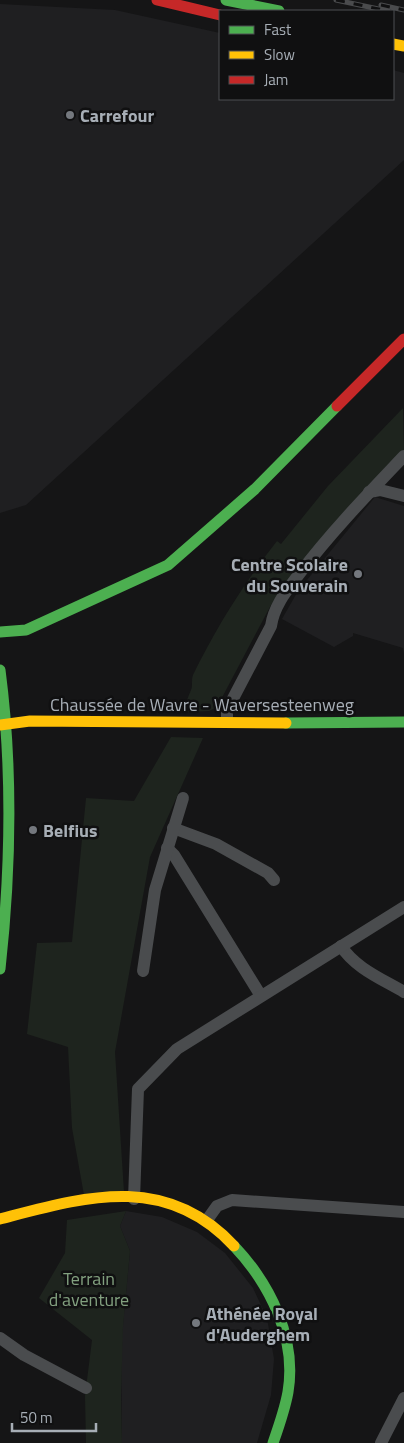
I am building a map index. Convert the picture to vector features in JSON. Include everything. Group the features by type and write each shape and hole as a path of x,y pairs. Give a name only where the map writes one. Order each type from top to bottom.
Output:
{"main road":[{"path":"157,0 219,14"},
{"path":"225,0 247,10"},
{"path":"225,0 274,10"},
{"path":"0,632 26,630 168,565 255,489 404,339"},
{"path":"0,670 9,809 7,915 0,969"},
{"name":"Chaussée de Wavre - Waversesteenweg","path":"3,724 30,721 404,722"},
{"path":"0,1219 87,1198 166,1202 187,1209 207,1220 235,1246 263,1280 276,1306 284,1332 289,1384 284,1409 273,1443"}],"street":[{"path":"227,721 227,710 271,626 272,616 281,599 332,532 404,456"},
{"path":"369,492 380,490 404,496"},
{"path":"143,970 155,890 172,828 183,798"},
{"path":"172,828 216,844 268,873 274,880"},
{"path":"167,848 174,856 261,996"},
{"path":"134,1199 138,1089 176,1049 404,906"},
{"path":"341,946 346,954 361,966 404,992"},
{"path":"207,1220 217,1206 232,1200 404,1212"},
{"path":"0,1338 24,1355 86,1388"},
{"path":"381,1443 404,1398"}],"shaded area":[{"path":"0,4 115,10 219,33 219,100 394,100 394,70 404,73 404,160 26,505 0,513"},
{"name":"Centre Scolaire du Souverain","path":"375,497 404,506 404,654 403,648 353,633 353,636 334,647 282,619 298,591"},
{"name":"Athénée Royal d'Auderghem","path":"126,1211 162,1217 197,1232 225,1253 253,1288 267,1318 274,1359 271,1395 257,1443 122,1443 121,1345 130,1251 120,1226"}],"green space":[{"path":"403,408 404,450 380,475 271,605 217,707 209,711 185,712 186,703 192,688 193,675 221,623 253,573 277,541 281,544 328,486"},
{"path":"171,737 203,738 150,857 115,1052 124,1192 84,1195 72,1128 68,1047 27,1034 37,943 72,942 86,798 134,801"},
{"name":"Terrain d'aventure","path":"126,1211 120,1226 130,1251 123,1327 122,1443 86,1443 85,1396 92,1340 39,1298 65,1253 67,1220"}],"railway":[{"path":"336,0 383,10"},
{"path":"381,5 404,10"}],"traffic: fast":[{"path":"226,0 274,10"},
{"path":"0,632 26,630 168,565 255,489 337,406"},
{"path":"0,670 9,782 8,857 0,969"},
{"path":"286,723 404,722"},
{"path":"234,1246 259,1277 269,1295 278,1313 288,1352 290,1372 288,1392 284,1411 273,1443"}],"traffic: slow":[{"path":"394,44 404,46"},
{"path":"0,725 30,721 286,723"},
{"path":"0,1219 93,1198 123,1196 152,1199 180,1207 208,1223 234,1246"}],"traffic: jam":[{"path":"157,0 219,15"},
{"path":"337,406 404,339"}],"place":[{"name":"Carrefour","path":"70,115"},
{"name":"Centre Scolaire du Souverain","path":"358,574"},
{"name":"Belfius","path":"33,830"},
{"name":"Athénée Royal d'Auderghem","path":"196,1323"}]}
